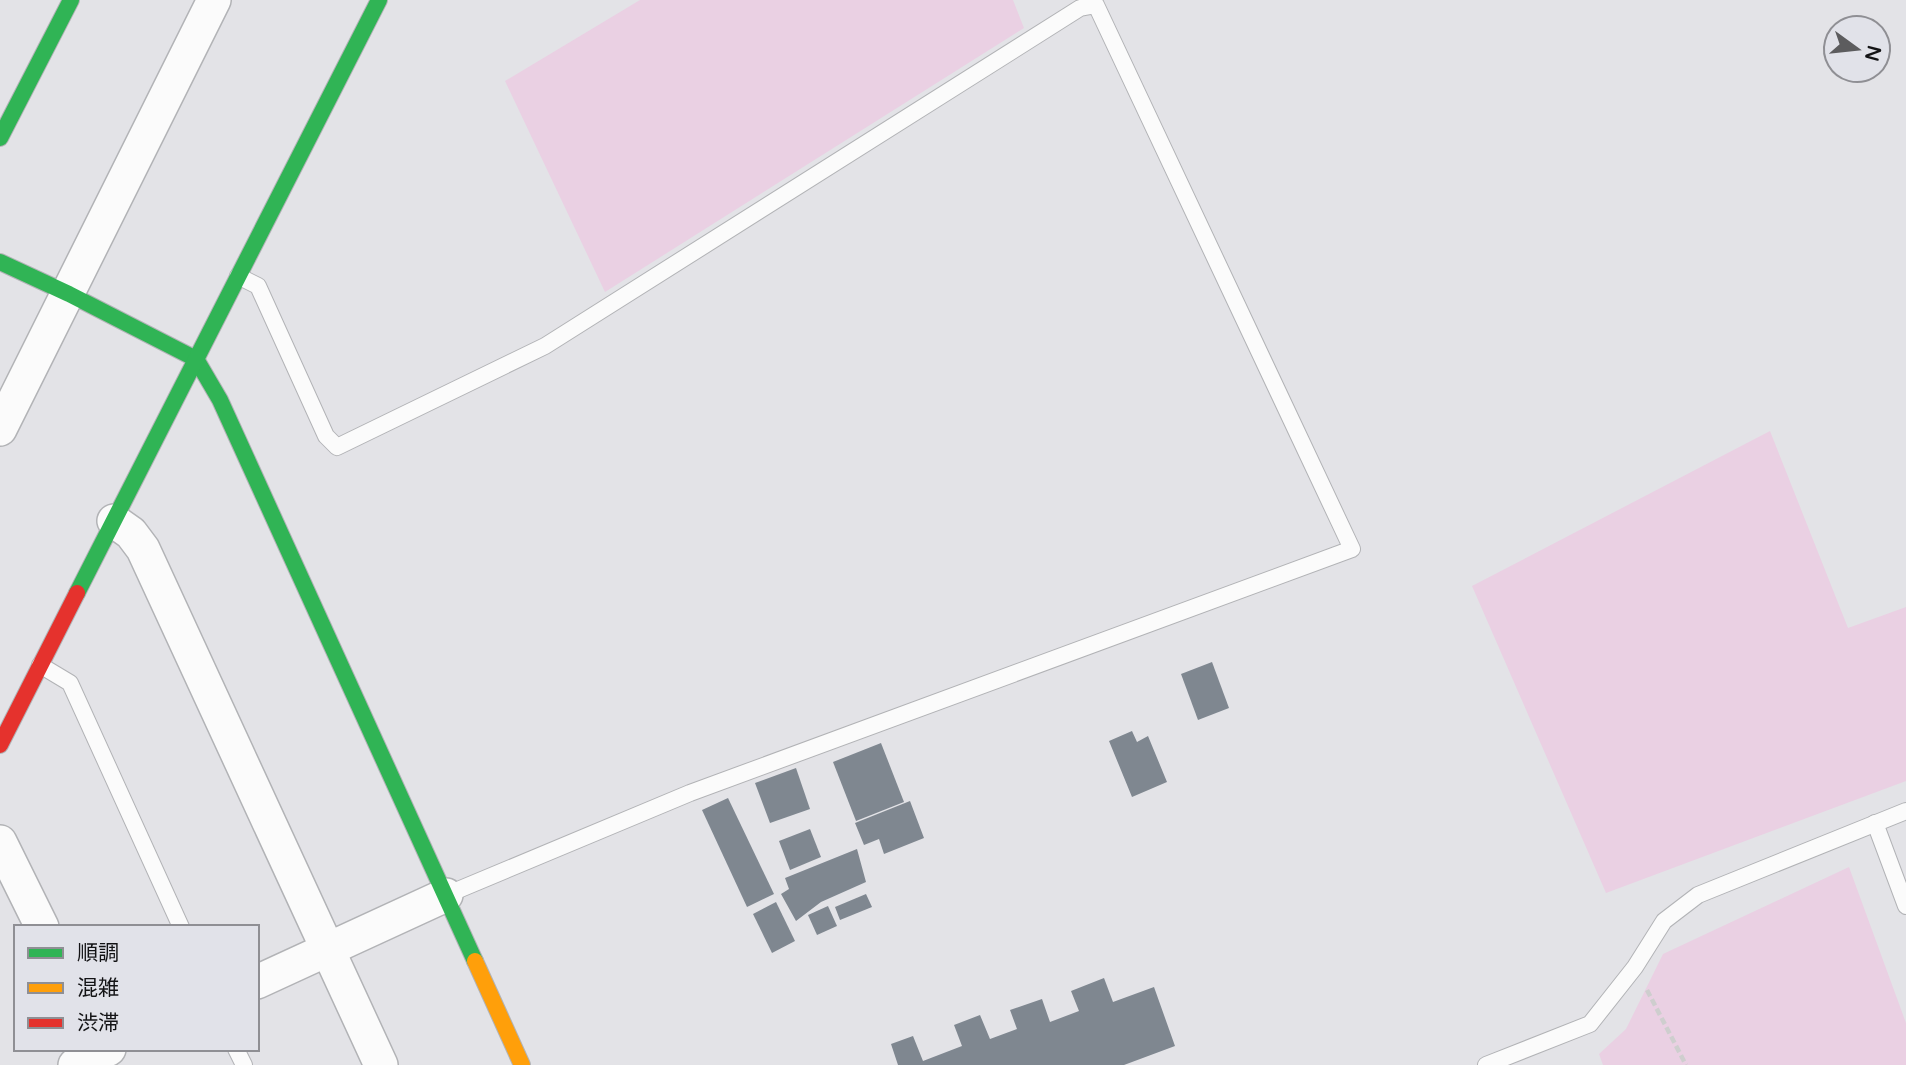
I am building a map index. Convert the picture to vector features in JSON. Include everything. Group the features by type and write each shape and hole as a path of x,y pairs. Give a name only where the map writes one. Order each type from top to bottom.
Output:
{"street":[{"path":"0,138 71,0"},
{"path":"0,429 214,0"},
{"path":"0,745 379,0"},
{"path":"0,262 196,359 220,400 522,1065"},
{"path":"114,521 131,533 143,549 382,1065"},
{"path":"0,842 41,925"},
{"path":"259,981 446,895"}],"lane":[{"path":"238,276 258,286 326,436 337,447 545,346 1080,8 1096,5 1352,549 690,793 446,895"},
{"path":"40,665 70,683 179,925"},
{"path":"1486,1065 1590,1024 1635,967 1664,921 1699,895 1906,811"},
{"path":"1875,823 1906,906"}],"path":[{"path":"1635,967 1686,1065"}],"shaded area":[{"path":"640,0 1013,0 1024,28 605,292 505,81"},
{"path":"1770,431 1848,628 1906,607 1906,781 1606,893 1472,586"},
{"path":"1849,867 1906,1023 1906,1065 1603,1065 1599,1054 1626,1029 1663,954"}],"building":[{"path":"1212,662 1229,708 1198,720 1181,674"},
{"path":"1132,731 1137,742 1148,736 1167,782 1132,797 1109,741"},
{"path":"881,743 904,802 856,821 833,762"},
{"path":"796,768 810,809 770,823 755,783"},
{"path":"728,798 774,894 747,907 702,810"},
{"path":"910,801 924,838 884,854 879,839 864,845 855,823"},
{"path":"810,829 821,857 790,870 779,841"},
{"path":"857,849 866,882 821,902 796,921 781,894 789,889 785,878"},
{"path":"866,894 872,907 840,920 835,907"},
{"path":"776,902 795,941 772,953 753,914"},
{"path":"828,906 837,926 817,935 808,915"},
{"path":"1104,978 1113,1002 1154,987 1175,1046 1124,1065 898,1065 891,1044 913,1036 923,1061 962,1046 954,1025 980,1015 990,1039 1017,1029 1010,1010 1042,999 1050,1022 1079,1011 1071,991"}],"traffic: fast":[{"path":"0,138 71,0"},
{"path":"77,593 379,0"},
{"path":"0,262 196,359 220,400 475,961"}],"traffic: slow":[{"path":"475,961 522,1065"}],"traffic: jam":[{"path":"0,745 77,593"}]}
